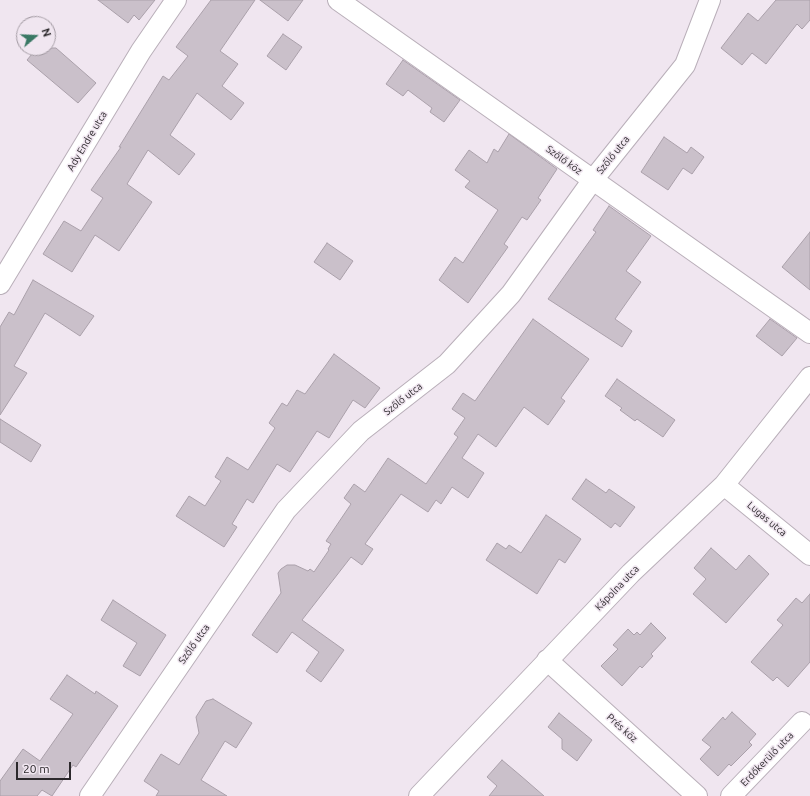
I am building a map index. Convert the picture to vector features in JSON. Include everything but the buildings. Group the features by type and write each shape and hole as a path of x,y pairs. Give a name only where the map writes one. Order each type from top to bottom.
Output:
{"street":[{"name":"Ady Endre utca","path":"0,284 141,51 176,0"},
{"name":"Szőlő köz","path":"338,0 407,47 592,181 810,333"},
{"name":"Szőlő utca","path":"90,796 286,510 361,431 447,364 511,294 592,181 685,65 710,0"},
{"name":"Kápolna utca","path":"419,796 631,573 724,485 810,377"},
{"name":"Lugas utca","path":"724,485 810,555"},
{"name":"Prés köz","path":"548,660 697,796"},
{"name":"Erdőkerülő utca","path":"732,796 802,722"}]}
